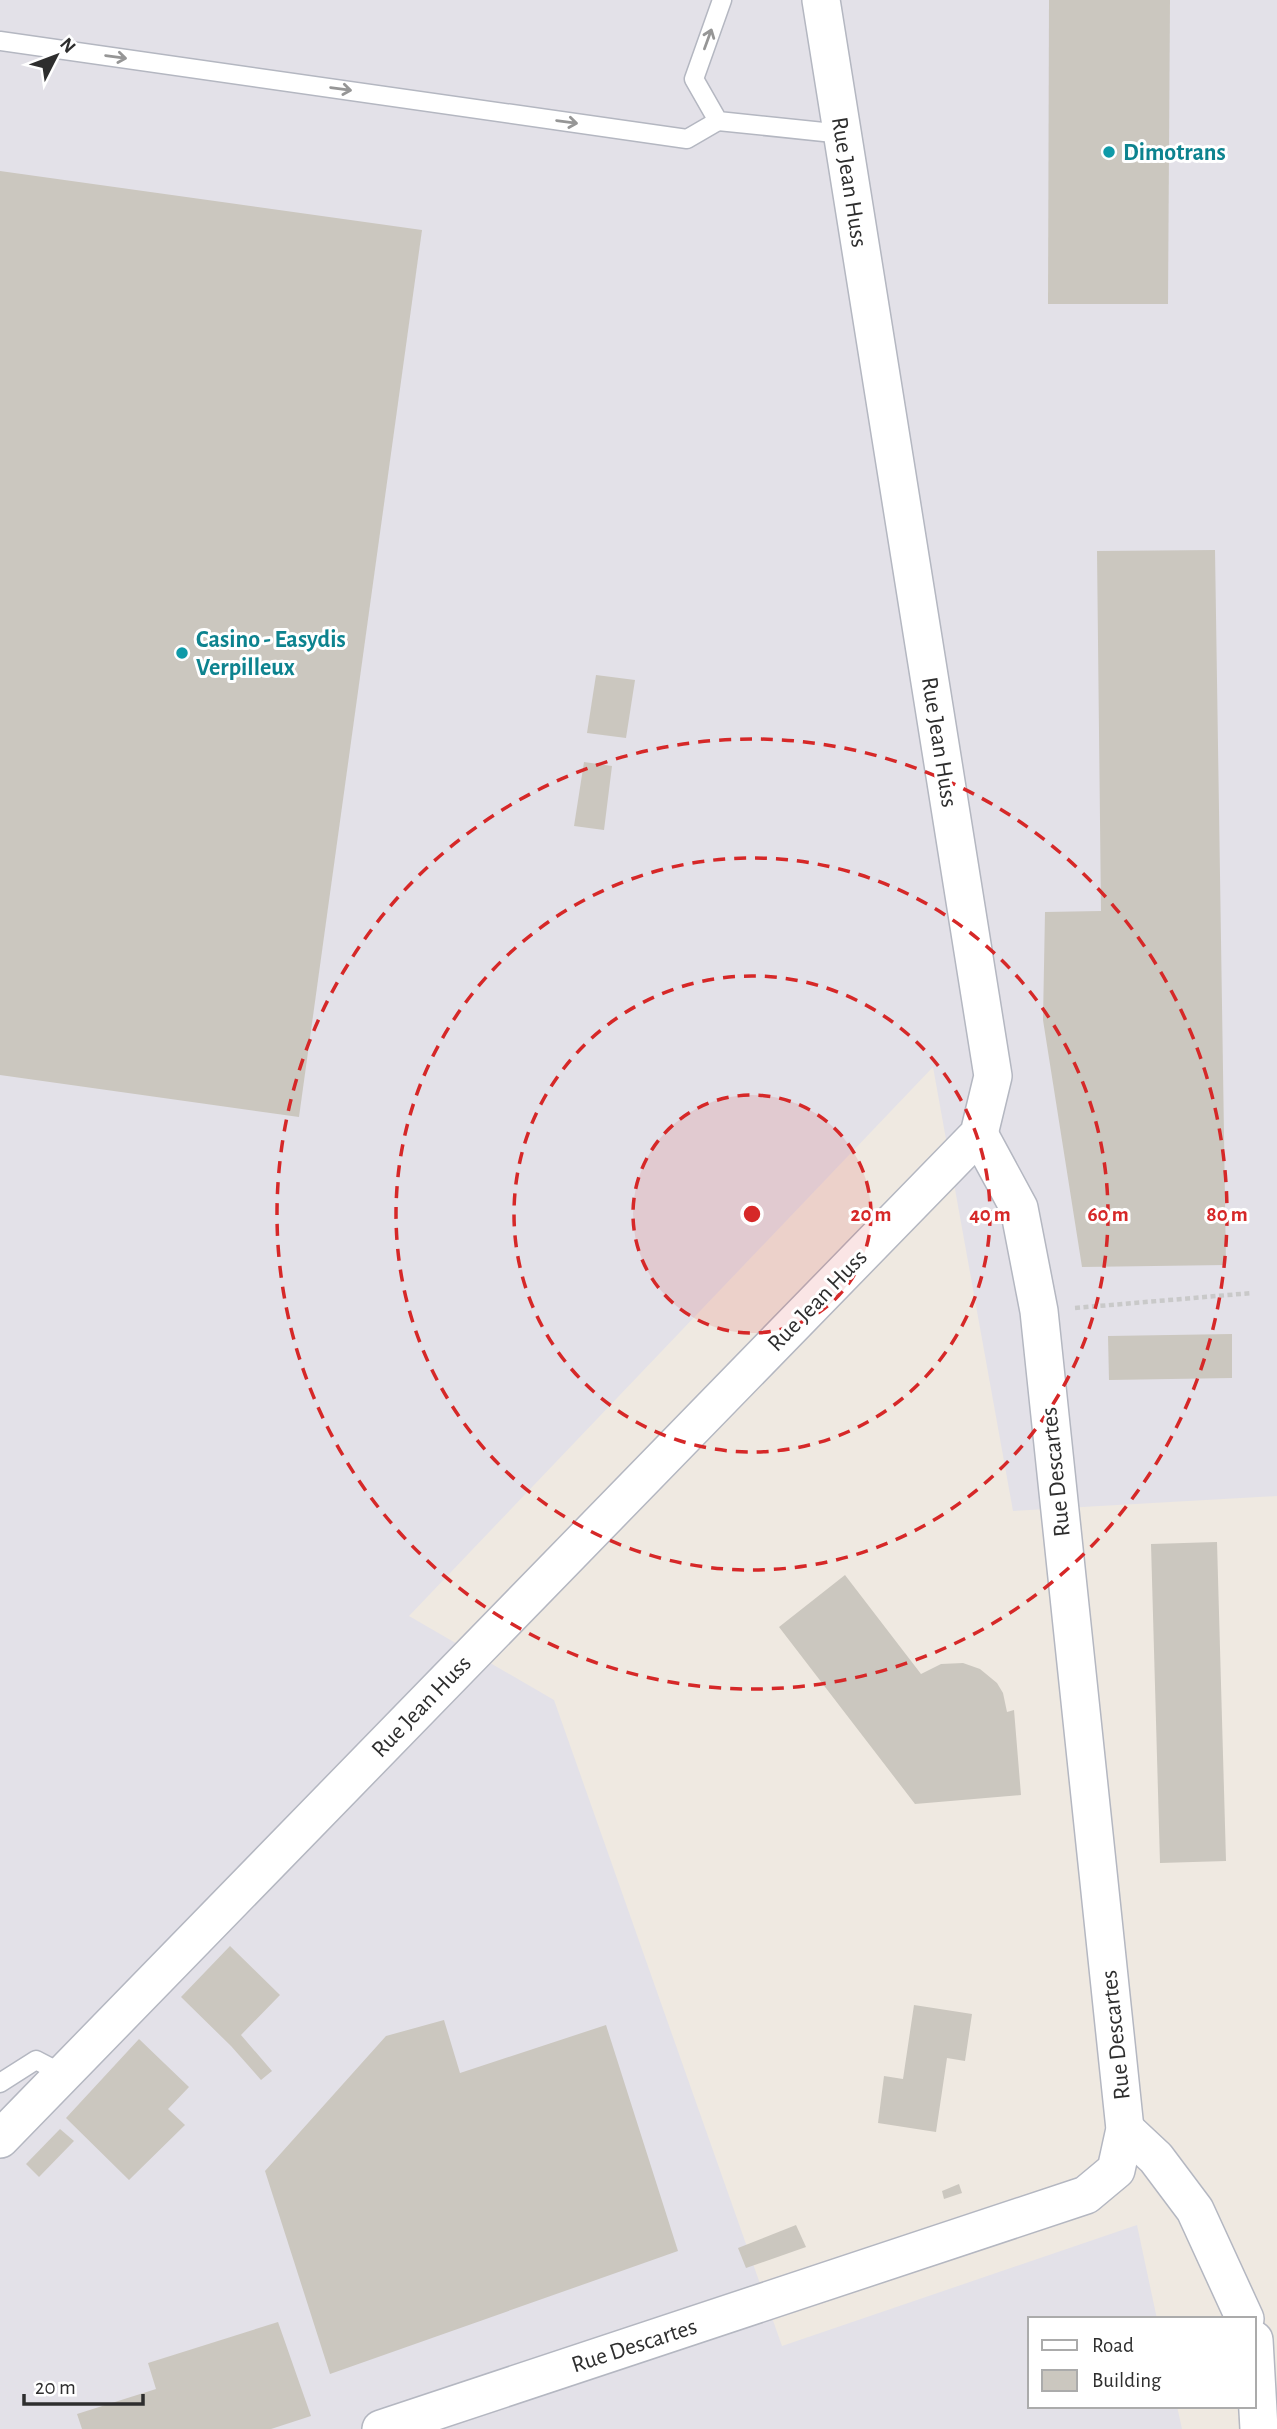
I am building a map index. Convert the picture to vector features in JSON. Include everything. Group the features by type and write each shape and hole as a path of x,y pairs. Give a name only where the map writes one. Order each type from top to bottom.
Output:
{"street":[{"name":"Rue Jean Huss","path":"0,2139 979,1134 993,1076 821,0"},
{"name":"Rue Descartes","path":"381,2429 1086,2195 1116,2170 1125,2129 1038,1311 1019,1208 979,1134"},
{"path":"1125,2129 1156,2158 1195,2210 1244,2317"},
{"path":"1256,2376 1259,2429"}],"lane":[{"path":"718,121 694,79 722,0"},
{"path":"0,41 687,139 718,121 843,134"},
{"path":"0,2083 36,2060 63,2074"}],"path":[{"path":"1038,1311 1252,1293"}],"shaded area":[{"path":"0,0 1277,0 1277,1496 1013,1511 933,1067 409,1616 554,1700 782,2346 1137,2225 1157,2317 1028,2317 1028,2408 1177,2408 1182,2429 0,2429"}],"building":[{"name":"Dimotrans","path":"1049,0 1170,0 1168,304 1048,304"},
{"name":"Casino - Easydis Verpilleux","path":"0,171 422,230 299,1117 0,1075"},
{"path":"1215,550 1226,1265 1082,1267 1043,1020 1045,912 1101,911 1097,551"},
{"path":"596,675 635,680 626,738 587,733"},
{"path":"584,762 612,766 604,830 574,826"},
{"path":"1232,1334 1232,1378 1109,1380 1108,1336"},
{"path":"1217,1542 1226,1861 1160,1863 1151,1544"},
{"path":"845,1575 921,1674 941,1664 963,1663 980,1669 997,1683 1003,1693 1007,1712 1014,1710 1021,1795 915,1804 779,1627"},
{"path":"230,1946 280,1995 241,2035 272,2071 261,2080 181,1997"},
{"path":"914,2005 972,2014 965,2061 947,2058 936,2132 878,2123 884,2076 903,2079"},
{"path":"444,2020 460,2073 606,2025 678,2251 330,2374 265,2171 386,2036"},
{"path":"139,2039 189,2087 168,2109 185,2125 129,2180 66,2118"},
{"path":"60,2129 74,2141 39,2177 26,2164"},
{"path":"959,2184 962,2193 944,2199 942,2191"},
{"path":"796,2225 806,2247 746,2268 738,2248"},
{"path":"278,2322 311,2416 271,2429 82,2429 77,2414 156,2389 148,2363"}],"place":[{"name":"Dimotrans","path":"1109,152"},
{"name":"Casino - Easydis Verpilleux","path":"182,653"}]}
